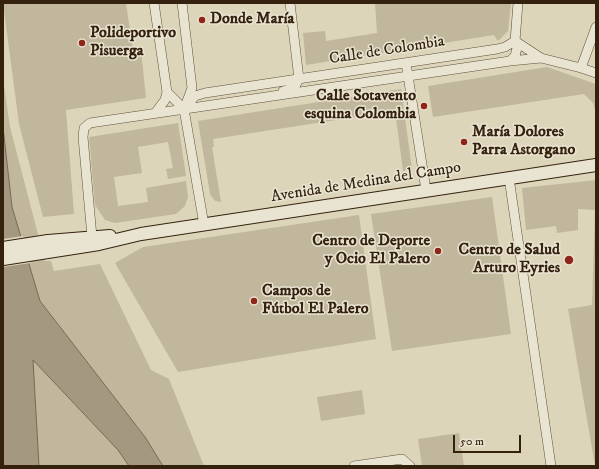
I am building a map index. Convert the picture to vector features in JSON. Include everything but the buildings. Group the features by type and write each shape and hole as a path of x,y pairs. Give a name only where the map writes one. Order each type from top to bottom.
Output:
{"main road":[{"name":"Avenida de Medina del Campo","path":"48,247 99,244 142,234 204,224 596,164"},
{"name":"Avenida de Medina del Campo","path":"48,247 92,237 142,234"},
{"path":"3,248 48,247"},
{"path":"3,259 48,247"}],"street":[{"path":"154,3 167,92 164,100 156,112"},
{"path":"182,3 192,88 184,109 204,224"},
{"path":"261,85 265,98 275,93 292,89 299,79 290,3"},
{"path":"510,60 515,56 517,48 515,41 518,3"},
{"path":"581,68 596,27"},
{"name":"Calle de Colombia","path":"184,109 198,95 497,49 506,47 515,41 541,58"},
{"name":"Calle de Colombia","path":"92,237 83,137 84,128 94,122 156,112 265,98 510,60 541,58 596,73"},
{"path":"406,63 426,190"},
{"path":"167,92 184,109"},
{"path":"509,178 551,466"},
{"path":"354,466 402,459 410,466"}],"shaded area":[{"path":"3,3 126,3 133,51 141,50 146,98 66,110 74,214 43,217 19,124"},
{"path":"375,3 511,3 508,31 498,41 494,35 306,65 303,33 325,31 326,41 377,33"},
{"path":"547,67 596,84 596,114 593,103 584,94 433,117 428,86"},
{"path":"3,78 10,127 45,261 51,261 54,271 100,264 151,370 169,379 204,466 163,466 145,437 40,301 12,207 3,127"},
{"path":"401,89 412,169 403,171 395,111 213,139 214,147 212,147 221,202 215,201 210,194 198,121"},
{"path":"178,123 186,176 168,179 166,169 173,168 168,142 138,147 142,173 114,177 118,206 148,202 146,188 186,181 188,197 185,206 176,214 115,223 105,220 95,205 89,137"},
{"path":"3,127 12,207 40,301 145,437 163,466 129,466 118,450 33,360 39,466 3,466"},
{"path":"596,180 595,466 568,309 592,305 595,210 578,209 578,230 557,233 556,226 526,230 522,188"},
{"name":"Centro de Deporte y Ocio El Palero","path":"492,197 511,334 392,351 371,214"},
{"name":"Campos de Fútbol El Palero","path":"359,215 376,339 178,372 115,263 143,247"},
{"path":"33,360 118,450 129,466 39,466"},
{"path":"362,390 365,414 321,421 317,397"},
{"path":"459,433 464,466 422,466 418,439"}],"pier":[{"path":"23,236 31,263 3,267 3,239"}],"place":[{"name":"Donde María","path":"202,20"},
{"name":"Polideportivo Pisuerga","path":"82,43"},
{"name":"Calle Sotavento esquina Colombia","path":"424,106"},
{"name":"María Dolores Parra Astorgano","path":"464,142"},
{"name":"Centro de Deporte y Ocio El Palero","path":"438,251"},
{"name":"Centro de Salud Arturo Eyries","path":"569,260"},
{"name":"Campos de Fútbol El Palero","path":"254,301"}]}
